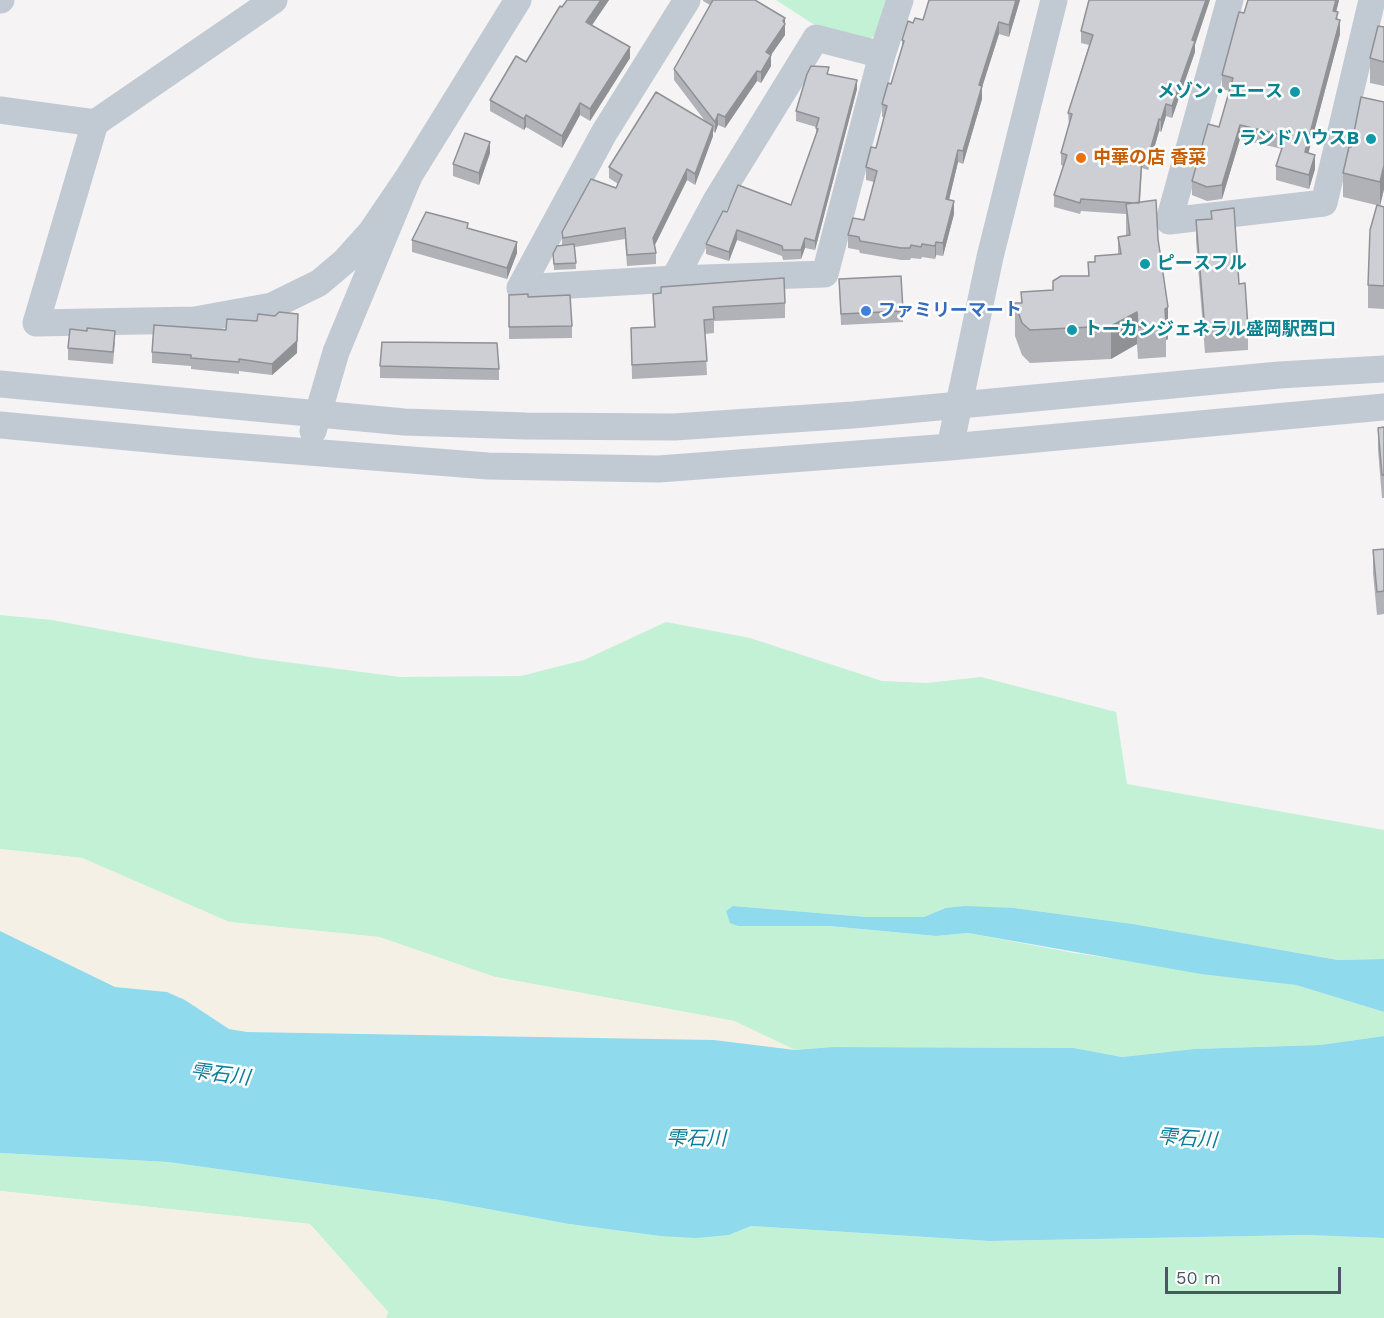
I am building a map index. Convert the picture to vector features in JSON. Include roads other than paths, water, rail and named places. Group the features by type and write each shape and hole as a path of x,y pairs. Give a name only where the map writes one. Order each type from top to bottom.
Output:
{"street":[{"path":"273,0 95,123 36,322 195,320 272,306 320,283 345,261 371,232 409,176 518,0"},
{"path":"687,0 604,133 520,288 674,279 825,274 882,55 900,0"},
{"path":"950,447 990,257 1054,0"},
{"path":"1230,0 1169,221 1324,203 1372,0"},
{"path":"674,279 717,199 816,38 882,55"},
{"path":"0,110 95,123"},
{"path":"306,452 336,352 409,176"},
{"path":"0,384 404,422 674,427 853,415 1279,375 1384,369"},
{"path":"0,425 488,466 659,470 950,447 1384,407"}],"water":[{"path":"733,906 867,917 924,917 945,908 965,906 1014,908 1133,924 1338,960 1384,959 1384,1012 1296,985 1201,974 968,933 936,936 829,926 738,926 730,923 726,911"},
{"name":"雫石川","path":"0,931 115,987 167,992 185,1000 229,1029 247,1032 714,1040 795,1050 832,1047 1074,1048 1122,1057 1194,1049 1320,1045 1384,1036 1384,1238 1306,1235 989,1241 751,1226 729,1235 696,1238 660,1236 569,1224 439,1200 168,1162 0,1153"}],"place":[{"name":"メゾン・エース","path":"1295,92"},
{"name":"ランドハウスB","path":"1371,139"},
{"name":"中華の店 香菜","path":"1081,158"},
{"name":"ピースフル","path":"1145,264"},
{"name":"ファミリーマート","path":"866,311"},
{"name":"トーカンジェネラル盛岡駅西口","path":"1072,330"}]}
